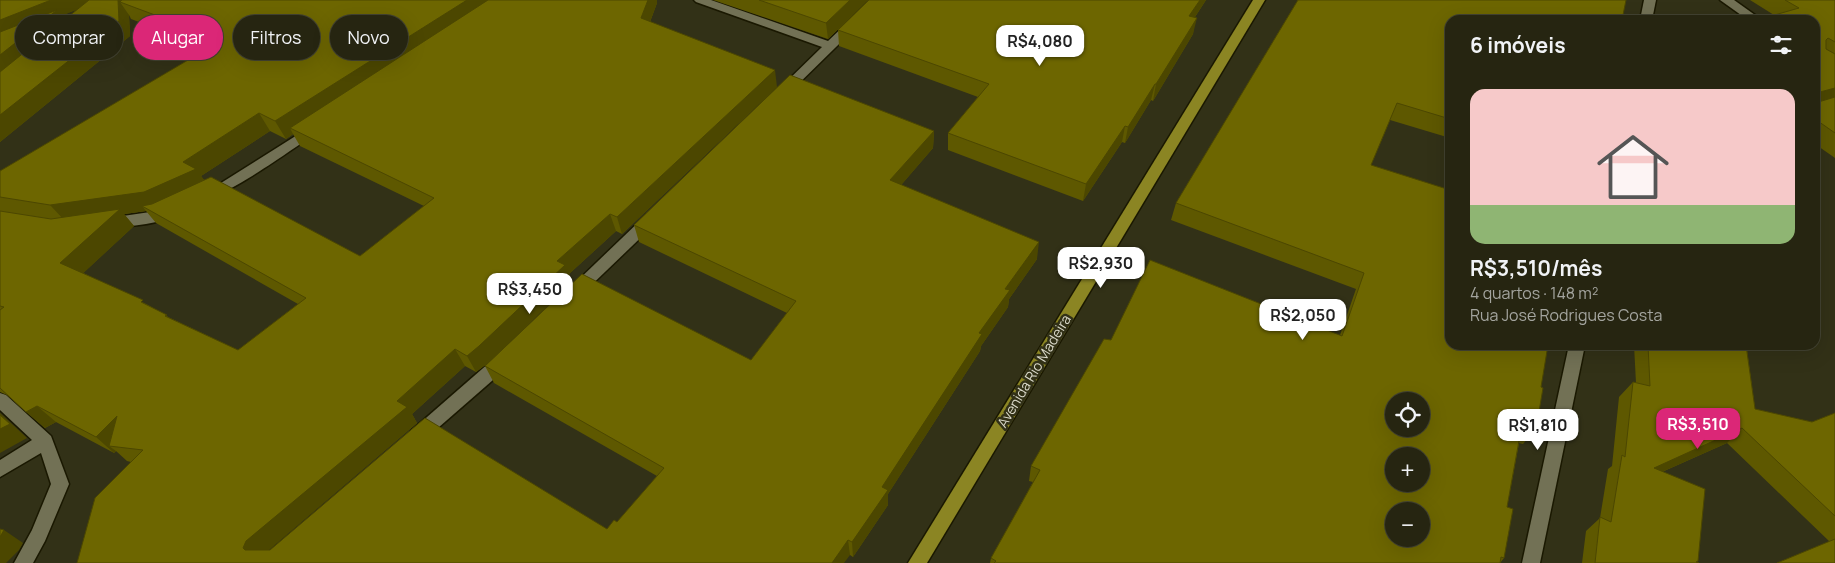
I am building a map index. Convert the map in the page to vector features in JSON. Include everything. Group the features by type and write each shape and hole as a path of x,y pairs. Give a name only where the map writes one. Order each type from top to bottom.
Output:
{"main road":[{"name":"Avenida Rio Madeira","path":"917,563 1259,0"}],"street":[{"path":"700,0 830,46"},
{"path":"773,101 878,0"},
{"path":"1647,15 1650,0"},
{"path":"1726,0 1748,15"},
{"path":"94,225 160,216 189,203 226,186 326,120"},
{"path":"566,300 659,211"},
{"path":"405,446 516,348"},
{"path":"1531,563 1576,350"},
{"path":"0,400 45,441 60,484 39,535 23,563"},
{"path":"0,469 45,441"}],"building":[{"path":"0,0 51,0 0,20"},
{"path":"89,0 118,0 119,15 70,15"},
{"path":"122,0 467,0 408,37 408,15 330,15 330,60 372,60 275,121 259,113 183,162 196,169 144,192 50,205 0,197 0,171 188,60 223,60 223,15 155,15 120,2"},
{"path":"488,0 648,0 641,18 775,70 617,217 610,214 557,261 565,265 479,346 467,356 455,349 397,401 407,407 246,541 243,548 245,550 270,550 425,418 607,529 614,520 617,522 664,468 485,366 582,274 751,360 796,301 634,225 790,75 934,131 890,180 1039,242 1005,289 1010,290 979,333 982,334 882,487 888,490 852,542 848,540 832,563 77,563 95,498 143,450 109,446 117,416 96,437 37,406 26,412 0,388 0,310 4,307 0,306 0,211 51,219 120,209 60,263 143,300 141,302 167,315 165,316 238,350 306,298 142,206 152,204 211,177 360,256 434,198 290,128 395,60 408,60 408,52"},
{"path":"759,0 850,0 826,23"},
{"path":"869,0 1200,0 1189,16 1197,18 1128,127 1125,126 1086,184 948,133 989,84 838,30"},
{"path":"1298,0 1626,0 1623,15 1445,15 1445,117 1397,103 1371,165 1445,188 1445,350 1547,350 1536,429 1522,424 1507,507 1513,509 1504,558 1501,557 1500,563 994,563 996,561 991,558 1040,470 1031,466 1104,339 1111,340 1150,260 1342,336 1364,273 1176,203"},
{"path":"1785,0 1835,0 1835,42 1828,38 1826,40 1826,49 1835,54 1835,88 1820,92 1820,15 1774,15 1799,8"},
{"path":"57,10 51,15 44,15"},
{"path":"15,26 15,43 0,55 0,32"},
{"path":"15,60 70,60 0,115 0,72"},
{"path":"1835,97 1835,133 1820,122 1820,102"},
{"path":"1648,350 1747,350 1755,409 1812,422 1835,413 1835,516 1742,428 1654,468 1705,489 1698,561 1696,562 1699,563 1595,563 1600,517 1611,522 1622,455 1625,457 1633,382 1650,386"},
{"path":"0,415 10,424 0,429"},
{"path":"0,529 4,530 0,537"},
{"path":"1835,539 1835,563 1777,563"}]}
